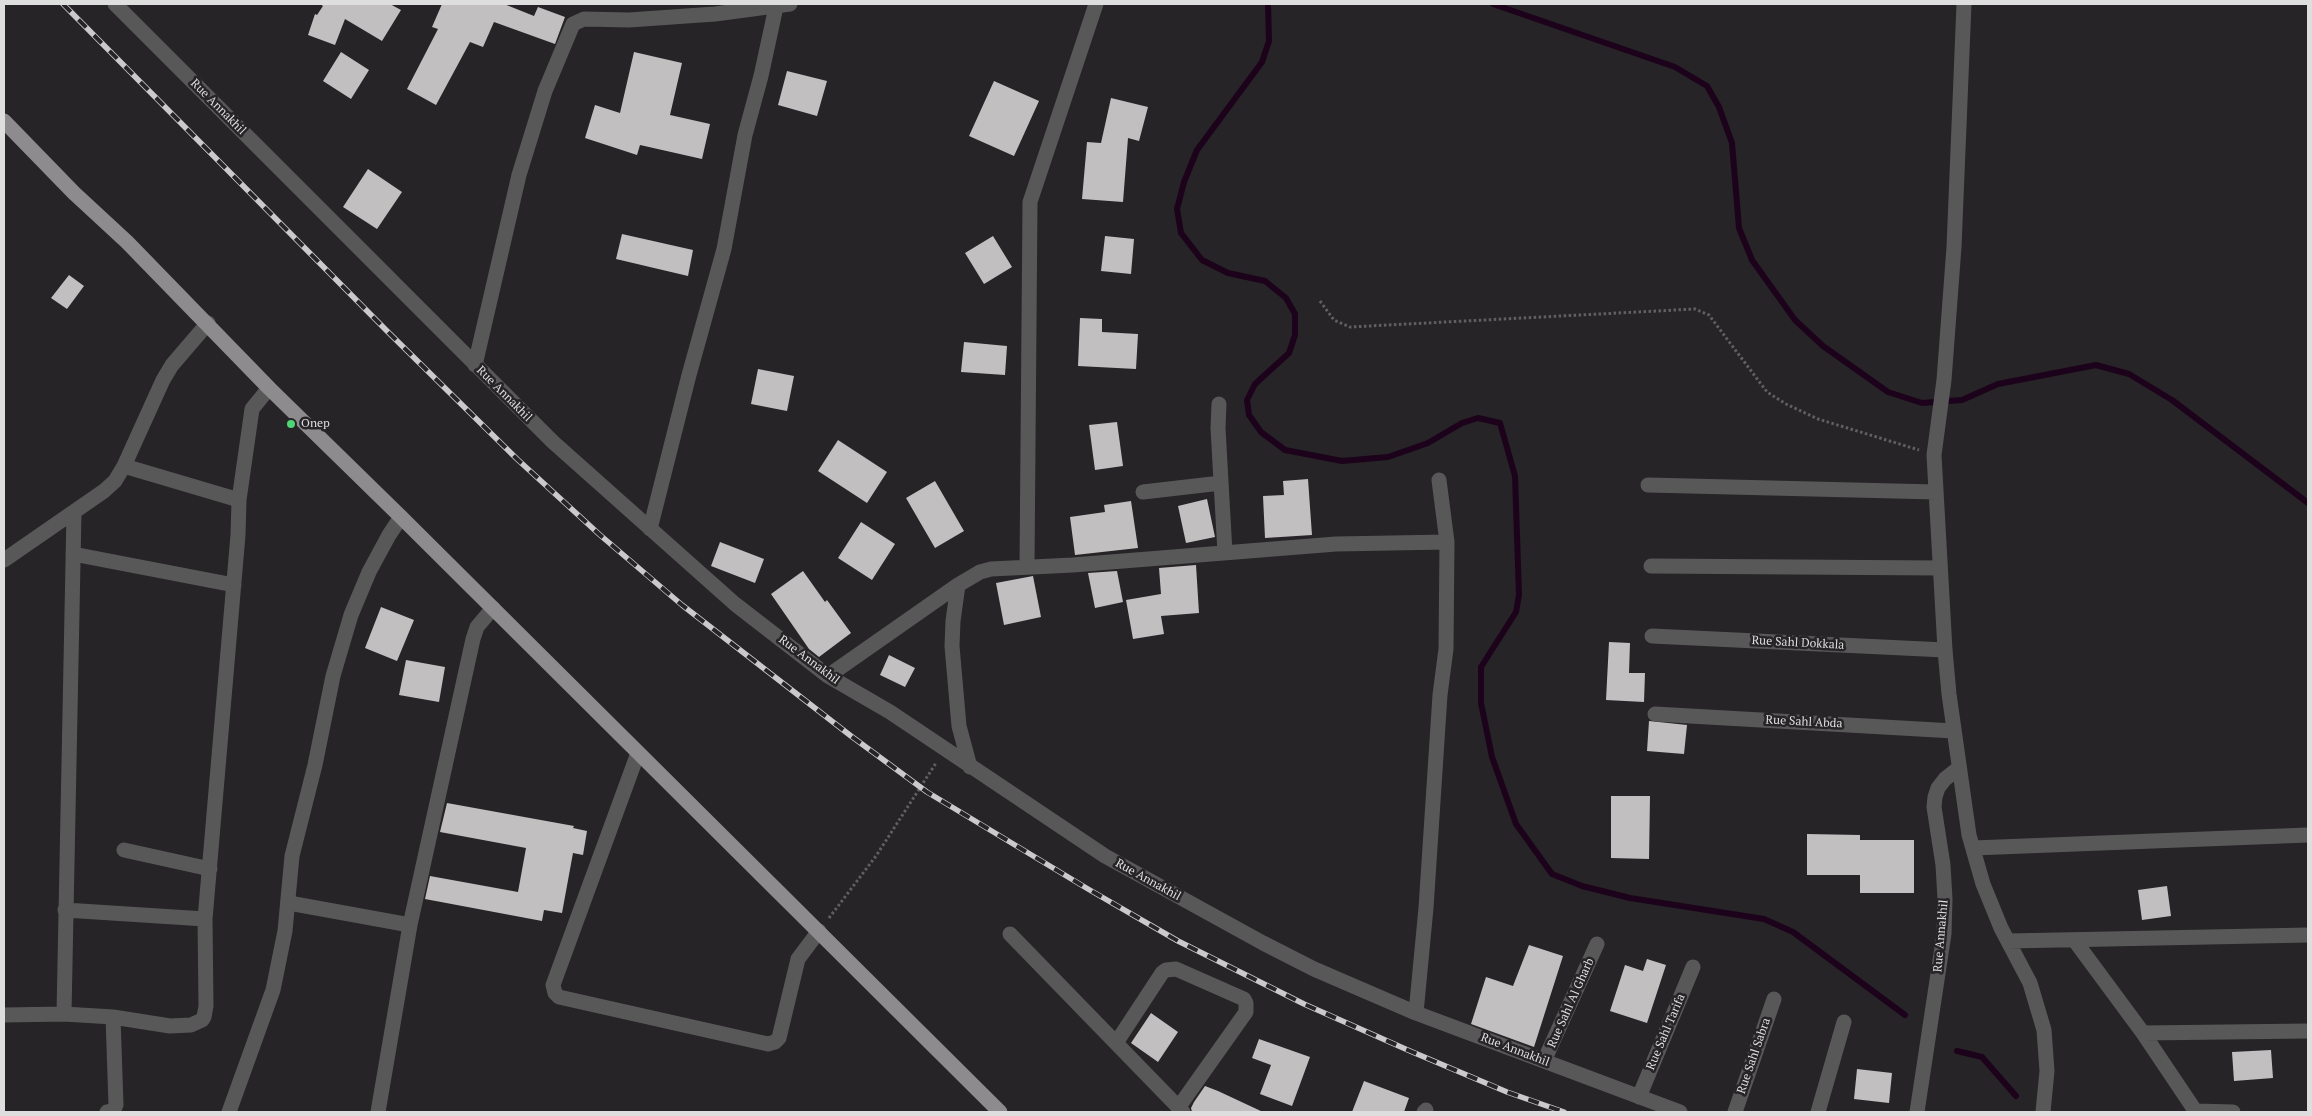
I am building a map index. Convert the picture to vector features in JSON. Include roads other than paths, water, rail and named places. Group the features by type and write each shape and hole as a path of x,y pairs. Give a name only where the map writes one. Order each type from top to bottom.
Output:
{"main road":[{"path":"4,121 74,193 127,242 208,323 269,388 401,516 1000,1112"}],"street":[{"name":"Rue Annakhil","path":"115,4 553,442 735,604 828,676 890,712 1105,856 1263,943 1314,969 1416,1013 1680,1112"},
{"path":"1026,566 1029,208 1096,4"},
{"path":"1964,4 1954,247 1944,380 1936,428 1934,455 1939,568 1945,650 1954,731 1969,836 1983,884 2008,941 2030,983 2044,1030 2047,1071 2043,1112"},
{"path":"476,365 519,175 545,92 573,24 584,19 629,20 783,5 745,135 724,249 650,529"},
{"path":"4,560 115,481 124,466 163,380 172,365 208,323"},
{"path":"4,1016 64,1014 113,1017 170,1026 192,1025 204,1017 206,1006 205,919 234,585 239,500 252,409 269,388"},
{"path":"1219,404 1225,553"},
{"path":"124,466 239,500"},
{"path":"1416,1013 1426,908 1440,695 1446,649 1447,542 1439,480"},
{"path":"1143,492 1221,483"},
{"path":"1648,485 1936,492"},
{"path":"64,1014 74,512"},
{"path":"229,1112 273,990 289,903 292,856 315,765 336,667 351,615 369,572 401,516"},
{"path":"828,676 958,585 980,572 991,569 1073,565 1336,544 1447,542"},
{"path":"73,554 234,585"},
{"path":"1651,566 1939,568"},
{"path":"958,585 952,646 959,726 970,767"},
{"path":"378,1112 410,925 473,639 477,627 493,608"},
{"name":"Rue Sahl Dokkala","path":"1652,636 1945,650"},
{"name":"Rue Sahl Abda","path":"1655,714 1954,731"},
{"path":"638,753 553,985 555,993 560,998 768,1044 775,1042 779,1038 798,959 819,931"},
{"name":"Rue Annakhil","path":"1917,1112 1944,934 1945,899 1943,865 1934,807 1935,797 1938,788 1945,779 1959,768"},
{"path":"1973,848 2308,835"},
{"path":"124,850 210,869"},
{"path":"289,903 410,925"},
{"path":"66,910 205,919"},
{"path":"1010,934 1181,1110 1246,1012 1246,1003 1244,999 1176,969 1166,970 1162,973 1116,1042"},
{"path":"2008,941 2308,935"},
{"path":"2075,941 2143,1032 2195,1112 2233,1112"},
{"name":"Rue Sahl Al Gharb","path":"1544,1061 1597,944"},
{"name":"Rue Sahl Tarifa","path":"1639,1097 1693,967"},
{"name":"Rue Sahl Sabra","path":"1735,1112 1774,999"},
{"path":"111,1112 116,1100 113,1017"},
{"path":"1818,1112 1844,1022"},
{"path":"2143,1032 2308,1031"}],"waterway":[{"path":"1268,4 1269,41 1262,62 1197,150 1184,182 1177,209 1181,233 1202,260 1228,273 1265,281 1286,298 1295,314 1295,335 1289,353 1255,384 1247,400 1249,415 1261,432 1285,450 1342,461 1388,457 1428,443 1462,423 1478,418 1500,423 1515,476 1519,595 1516,612 1481,667 1481,703 1492,757 1516,824 1552,874 1582,886 1630,898 1764,919 1793,932 1905,1015"},
{"path":"1493,4 1675,67 1707,86 1719,107 1732,143 1739,228 1752,260 1795,320 1823,346 1888,392 1922,403 1962,400 1998,384 2096,365 2129,374 2172,400 2308,503"},
{"path":"1957,1051 1982,1057 2016,1096"}],"railway":[{"path":"63,4 387,331 517,459 600,535 682,605 851,736 927,792 1178,941 1304,1004 1410,1051 1507,1092 1564,1112"}],"place":[{"name":"Onep","path":"291,424"}]}
